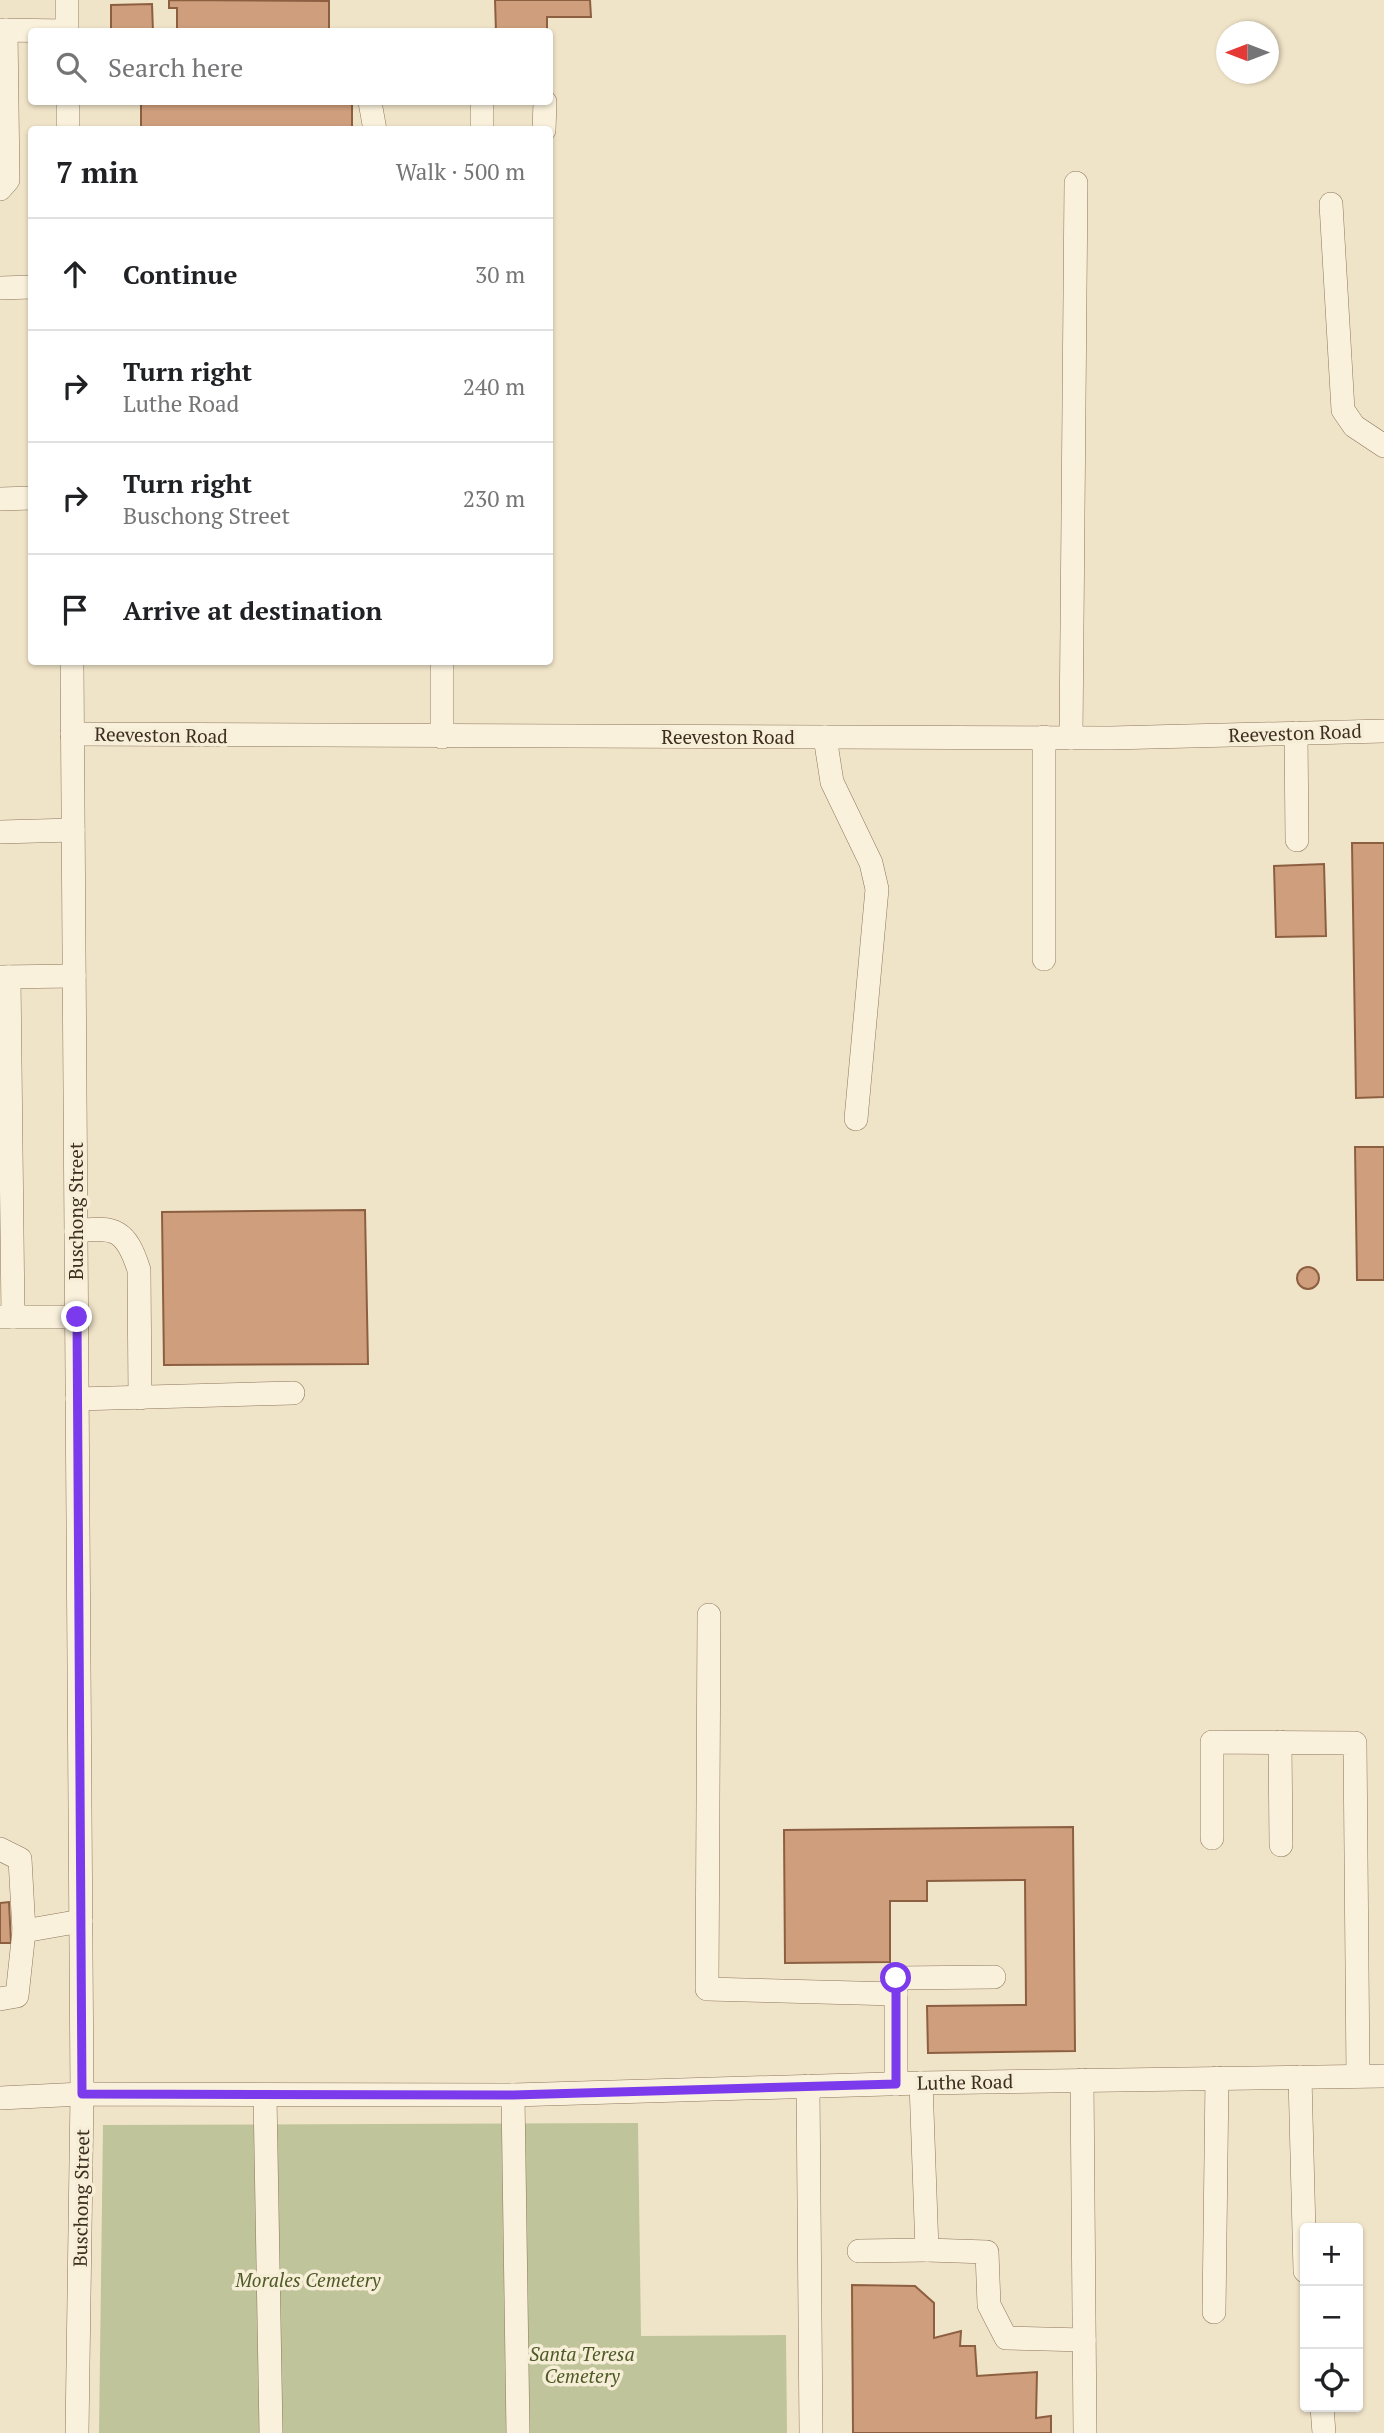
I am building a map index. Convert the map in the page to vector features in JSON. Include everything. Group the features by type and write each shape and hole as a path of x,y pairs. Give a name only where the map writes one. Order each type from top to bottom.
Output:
{"street":[{"path":"67,0 67,28"},
{"path":"0,189 8,180 3,30 28,30"},
{"path":"68,105 68,126"},
{"path":"370,105 373,126"},
{"path":"482,105 482,126"},
{"path":"544,126 545,105"},
{"path":"1071,738 1076,183"},
{"path":"1331,204 1343,410 1354,426 1384,446"},
{"path":"0,288 28,287"},
{"path":"0,499 28,498"},
{"name":"Buschong Street","path":"72,665 82,2094 77,2433"},
{"path":"442,665 442,737"},
{"name":"Reeveston Road","path":"72,734 1071,738 1384,731"},
{"path":"1296,733 1297,840"},
{"path":"825,737 832,782 872,863 877,889 856,1119"},
{"path":"1044,737 1044,958"},
{"path":"0,832 73,830"},
{"path":"74,976 5,977 7,1317 77,1317"},
{"path":"76,1231 105,1228 115,1231 129,1243 134,1255 139,1270 140,1398"},
{"path":"77,1399 293,1393"},
{"path":"709,1615 707,1989 896,1994"},
{"path":"1212,1838 1212,1742 1355,1743 1358,2076"},
{"path":"1280,1742 1281,1845"},
{"path":"0,1849 20,1859 24,1931 17,1996 0,1999"},
{"path":"24,1931 81,1921"},
{"path":"896,2084 896,1978 994,1977"},
{"name":"Luthe Road","path":"0,2098 82,2094 513,2095 921,2083 1384,2076"},
{"path":"1300,2077 1304,2223"},
{"path":"1214,2312 1217,2078"},
{"path":"1082,2080 1085,2433"},
{"path":"921,2083 927,2250"},
{"path":"808,2086 811,2433"},
{"path":"265,2095 271,2433"},
{"path":"513,2095 518,2433"},
{"path":"859,2251 987,2252 989,2305 1006,2338 1084,2340"},
{"path":"1322,2412 1324,2433"}],"green space":[{"name":"Morales Cemetery","path":"638,2123 641,2336 786,2335 787,2433 99,2433 103,2125"}],"building":[{"path":"169,0 329,1 329,28 177,28 177,8 169,8"},
{"path":"495,0 590,0 591,17 547,17 547,28 496,28"},
{"path":"152,4 153,28 111,28 111,5"},
{"path":"141,105 352,105 352,126 141,126"},
{"path":"1352,843 1384,843 1384,1097 1356,1098"},
{"path":"1324,864 1326,936 1276,937 1274,866"},
{"path":"1355,1147 1384,1147 1384,1280 1357,1280"},
{"path":"365,1210 368,1364 164,1365 162,1212"},
{"path":"1308,1267 1318,1274 1319,1278 1312,1288 1308,1289 1298,1282 1297,1278 1304,1268"},
{"path":"1073,1827 1075,2051 928,2053 927,2006 1026,2005 1025,1880 927,1881 927,1901 890,1901 890,1962 785,1963 784,1830"},
{"path":"9,1902 11,1943 0,1943 0,1903"},
{"path":"852,2285 915,2286 934,2303 934,2338 961,2331 960,2346 975,2346 977,2376 1037,2372 1036,2418 1051,2416 1051,2433 853,2433"}],"route":[{"path":"77,1317 82,2094 513,2095 896,2084 896,1978"}],"park label":[{"name":"Santa Teresa Cemetery","path":"582,2365"}]}
